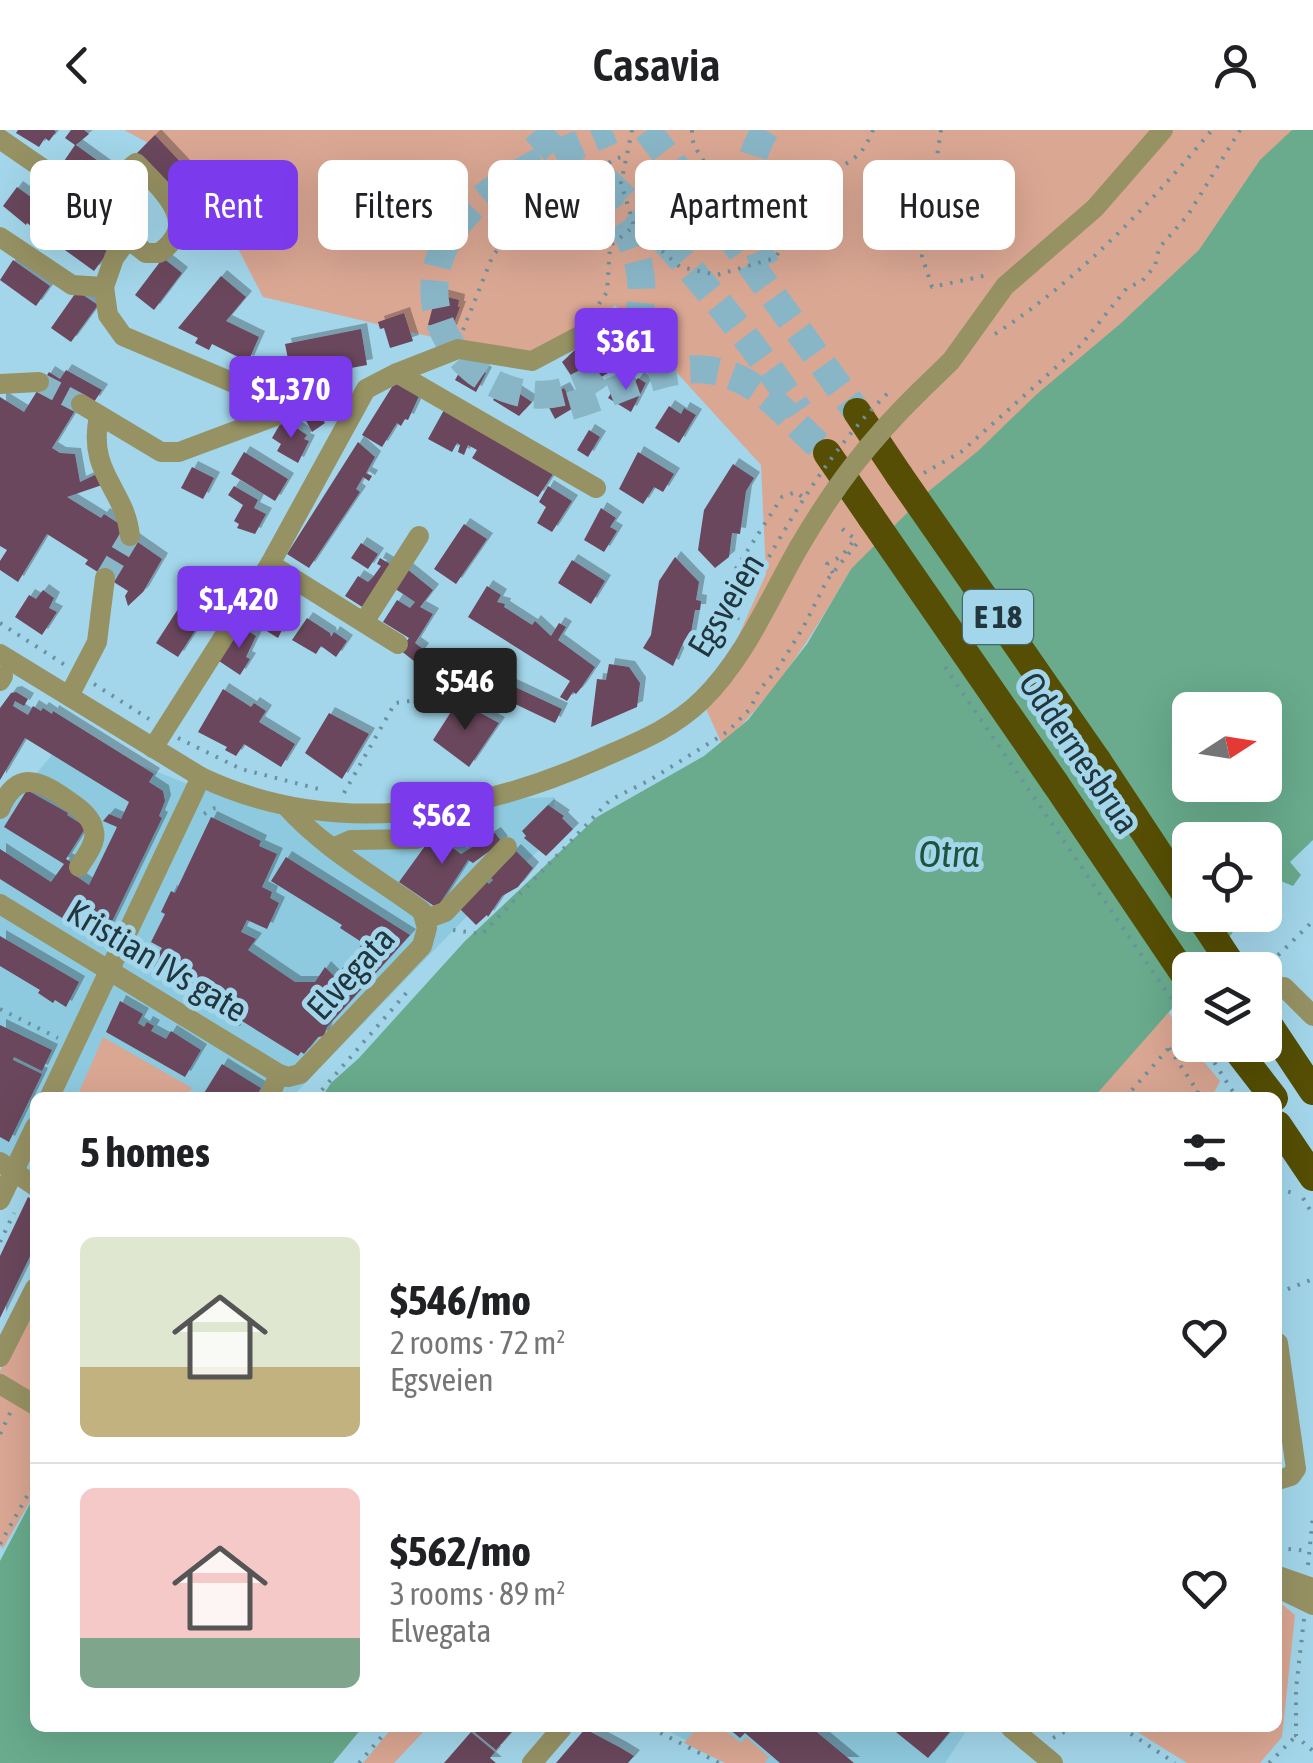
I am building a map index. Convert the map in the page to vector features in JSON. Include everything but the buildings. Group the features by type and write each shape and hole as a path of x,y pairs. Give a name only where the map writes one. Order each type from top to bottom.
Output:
{"highway":[{"name":"Oddernesbrua","path":"857,412 1172,874"},
{"name":"E 18","path":"828,453 863,528"},
{"name":"Oddernesbrua","path":"863,528 1172,958"},
{"path":"1282,1031 1313,1070"},
{"path":"1282,1044 1313,1091"},
{"path":"1240,1062 1255,1092"},
{"path":"1245,1062 1269,1092"},
{"path":"1282,1108 1313,1148"},
{"path":"1282,1133 1307,1186"}],"street":[{"name":"Egsveien","path":"0,654 201,778 236,794 286,806 378,814 458,806 554,777 666,730 730,670 842,476 962,345 1005,286 1095,208 1163,130"},
{"path":"0,139 30,160"},
{"path":"142,250 159,253 169,246 178,226 174,204 148,176"},
{"path":"0,237 72,285 104,287"},
{"path":"120,250 104,287 108,315 123,336 241,386 354,409"},
{"path":"152,748 270,564 366,389 397,372 458,349 532,360 583,334"},
{"path":"397,372 596,488"},
{"path":"0,384 38,382"},
{"path":"80,404 161,452 179,452 297,408 308,400"},
{"path":"99,416 97,456 126,518 130,536"},
{"path":"364,622 419,536"},
{"path":"270,564 398,644"},
{"path":"69,696 97,642 105,578"},
{"path":"52,1092 201,778"},
{"name":"Kristian IVs gate","path":"0,809 8,793 27,782 45,785 66,799 89,818 94,831 79,867"},
{"name":"Elvegata","path":"279,1074 300,1074 310,1066 422,946 427,923 422,911 310,832 286,806"},
{"path":"332,848 344,841 417,839"},
{"path":"427,923 445,912 507,847"},
{"name":"Kristian IVs gate","path":"0,904 279,1074"},
{"path":"1284,987 1313,1016"},
{"path":"272,1092 279,1074"},
{"path":"0,1200 19,1175 30,1141"},
{"path":"0,1358 30,1298"},
{"path":"1282,1371 1296,1469 1282,1479"},
{"path":"0,1384 27,1400"},
{"path":"1282,1576 1310,1580"},
{"path":"1282,1591 1309,1609"},
{"path":"532,1763 559,1732"},
{"path":"1016,1732 1053,1763"}],"path":[{"path":"599,304 607,292 610,246 634,226 621,183 632,130"},
{"path":"692,130 692,143 703,160"},
{"path":"843,166 858,158 873,130"},
{"path":"941,130 922,256 928,282 932,286 992,274"},
{"path":"962,345 983,342 1078,270 1124,230 1212,130"},
{"path":"458,349 469,308 500,247 533,232 555,204 614,159 626,156"},
{"path":"660,250 680,268 717,275 775,258 780,250"},
{"path":"738,620 731,586 735,570 782,496 796,492 811,504"},
{"path":"826,515 863,528"},
{"path":"861,544 863,528"},
{"path":"833,573 826,564 842,556 863,528"},
{"path":"937,655 1172,1000"},
{"path":"344,792 395,703 446,696 462,688"},
{"path":"164,728 210,756 241,769 324,790"},
{"path":"336,792 361,794"},
{"path":"427,923 482,934 592,817"},
{"path":"1282,952 1313,922"},
{"path":"0,1009 74,1046"},
{"path":"1130,1092 1172,1045"},
{"path":"1170,1048 1198,1092"},
{"path":"1214,1062 1233,1092"},
{"path":"1282,1189 1307,1186"},
{"path":"1282,1291 1313,1279"},
{"path":"0,1434 27,1400"},
{"path":"0,1544 30,1491"},
{"path":"1310,1580 1313,1515"},
{"path":"1282,1548 1309,1551"},
{"path":"1269,1763 1296,1736 1296,1689 1309,1609"},
{"path":"359,1763 386,1732"},
{"path":"658,1732 719,1763"},
{"path":"1128,1732 1175,1763"},
{"path":"1296,1736 1313,1751"}],"shaded area":[{"path":"124,130 1313,130 1313,407 851,569 777,683 722,744 706,709 766,574 761,465 615,305 586,331 547,356 457,343 263,297 239,250 298,250 298,160 175,157"},
{"path":"59,746 99,749 198,788 307,808 555,797 550,840 471,912 297,1092 30,1092 30,1171 0,1154 0,818"},
{"path":"1167,1010 1172,1018 1172,1062 1204,1062 1220,1081 1214,1092 1095,1092"},
{"path":"103,1037 192,1088 189,1092 79,1092"},
{"path":"30,1309 30,1502 3,1548 0,1546 0,1371"},
{"path":"1282,1604 1295,1615 1282,1737 1260,1763 1187,1763 1137,1732 1282,1732"},
{"path":"389,1732 423,1732 394,1763 363,1763"},
{"path":"670,1732 965,1732 945,1763 731,1763"},
{"path":"694,1732 727,1732 741,1743 746,1737 769,1757 765,1763 725,1763 684,1743"}],"water":[{"name":"Otra","path":"1292,130 1313,130 1313,840 1290,862 1301,875 1293,886 1282,882 1282,822 1172,822 1172,932 1233,932 1219,952 1172,952 1172,1008 1098,1092 325,1092 465,941 597,817 704,756 748,720 807,644 851,569 929,491 1199,250 1260,160"},
{"path":"30,1504 30,1732 359,1732 333,1763 0,1763 0,1561"}],"tunnel":[{"path":"536,130 548,143 561,156 586,182 599,194 621,223 635,251 642,291 638,318 627,342 592,379 552,394 511,390 475,371 448,340 435,302 440,258 467,213 498,186 535,164 554,155 573,146 612,130"},
{"path":"647,130 735,243 857,412"},
{"path":"765,130 751,164 747,198 752,232 766,266"},
{"path":"615,190 708,290 799,411"},
{"path":"570,406 671,372 719,372 744,381 770,399 827,453"},
{"path":"39,382 81,404"},
{"path":"105,578 130,536"}]}
